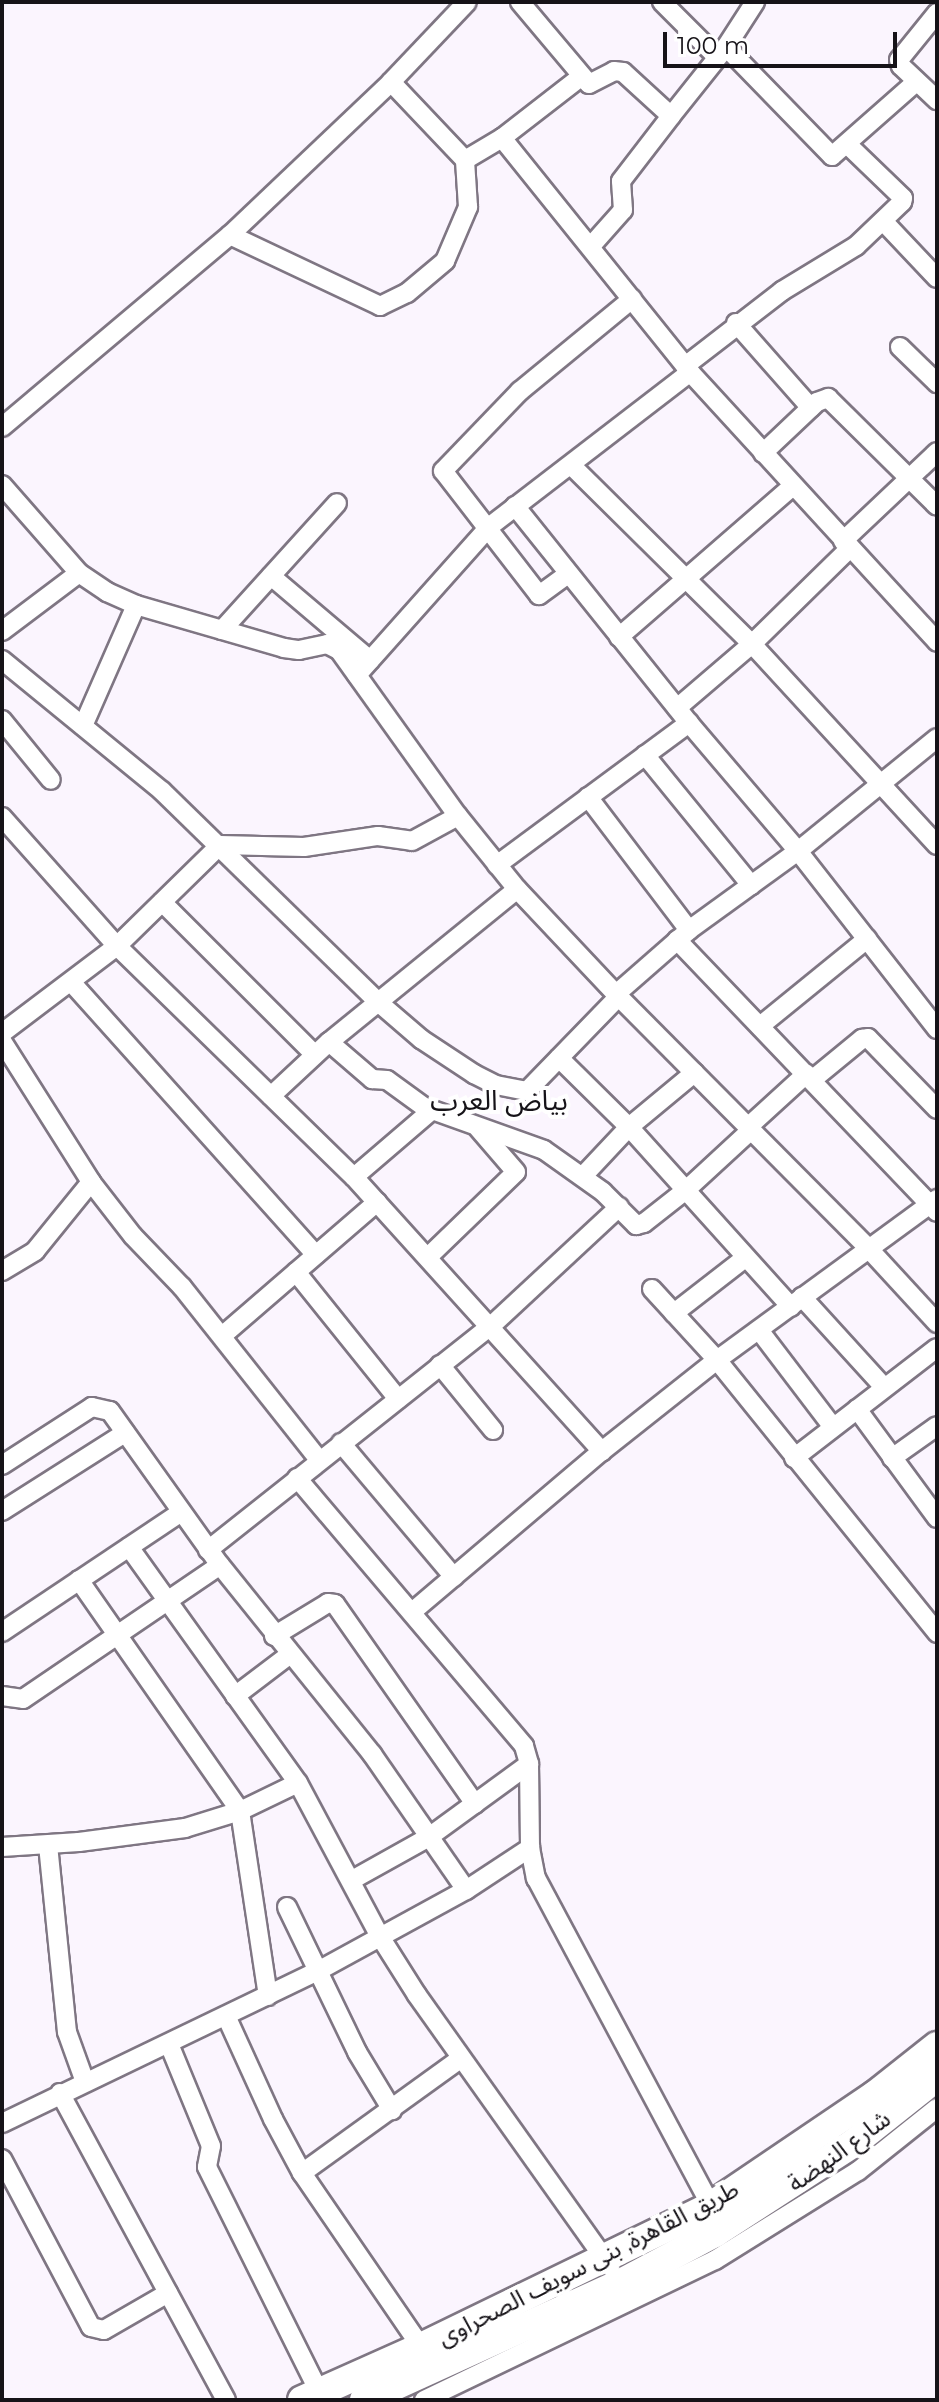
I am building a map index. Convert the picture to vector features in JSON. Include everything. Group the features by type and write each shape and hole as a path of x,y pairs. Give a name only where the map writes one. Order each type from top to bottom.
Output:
{"main road":[{"name":"طريق القاهرة, بنى سويف الصحراوى","path":"311,2396 421,2347 711,2206 863,2104 937,2046"},
{"name":"طريق القاهرة, بنى سويف الصحراوى","path":"364,2400 407,2391 657,2276 855,2142 937,2077"}],"street":[{"path":"2,427 230,235 391,82 467,2"},
{"path":"520,2 591,84 614,71 623,72 671,116"},
{"path":"662,2 722,52 829,154 835,156 916,82"},
{"path":"591,246 623,210 621,181 722,52 745,6"},
{"path":"937,13 899,60 916,82 937,100"},
{"path":"465,160 502,138 582,76"},
{"path":"230,235 380,306 407,293 445,261 468,207 465,160 391,82"},
{"path":"502,138 687,369 937,642"},
{"path":"357,675 489,527 571,465 687,369 736,323 809,273 856,246 884,222 903,198 848,145"},
{"path":"884,222 937,278"},
{"path":"568,574 539,595 489,527 443,474 444,468 520,391 632,299"},
{"path":"736,323 811,408"},
{"path":"900,347 937,383"},
{"path":"763,453 823,398 832,400 937,506"},
{"path":"497,865 645,755 937,452"},
{"path":"571,465 752,644 937,845"},
{"path":"2,485 79,573 107,592 136,605 292,650 332,646 357,675 458,816 517,889 617,996 868,1248 937,1323"},
{"path":"619,637 793,486"},
{"path":"222,630 337,503"},
{"path":"515,506 683,716 798,851 937,1029"},
{"path":"2,605 8,626 79,573"},
{"path":"271,576 370,660"},
{"path":"83,726 136,605"},
{"path":"2,660 220,845 378,1002 421,1039 496,1085 527,1091 617,996 683,935 798,851 937,738"},
{"path":"2,720 51,780"},
{"path":"645,755 751,885"},
{"path":"412,1612 602,1451 717,1360 868,1248 935,1205 760,1026 683,935 588,797"},
{"path":"2,1033 117,946 220,845 304,847 378,836 412,841 458,816"},
{"path":"2,817 117,946 354,1177 602,1451"},
{"path":"271,1096 322,1048 517,889"},
{"path":"162,902 322,1048 372,1079 387,1080 431,1111 534,1145 583,1176 619,1207 633,1224 640,1226 686,1190 809,1077 862,1039 868,1038 937,1109"},
{"path":"760,1026 867,939"},
{"path":"72,983 316,1255"},
{"path":"2,1041 91,1182 133,1236 222,1336 319,1460"},
{"path":"559,1058 629,1127 745,1258 797,1302 884,1387"},
{"path":"583,1176 629,1127 694,1073"},
{"path":"354,1177 431,1111"},
{"path":"428,1257 516,1172 476,1126"},
{"path":"2,1271 35,1251 91,1182"},
{"path":"222,1336 377,1202"},
{"path":"2,1696 23,1699 167,1603 297,1478 491,1326 619,1207"},
{"path":"674,1313 745,1258"},
{"path":"296,1272 398,1399"},
{"path":"652,1289 717,1360 794,1458 930,1612 937,1633"},
{"path":"759,1330 833,1427"},
{"path":"794,1458 937,1348"},
{"path":"440,1365 493,1430"},
{"path":"2,1465 92,1407 110,1411 180,1513 289,1655 372,1754 466,1890"},
{"path":"857,1409 937,1518"},
{"path":"892,1458 937,1426"},
{"path":"2,1511 125,1433"},
{"path":"341,1443 454,1577"},
{"path":"297,1478 516,1732 529,1764 530,1848 536,1878 711,2206"},
{"path":"2,1632 180,1513"},
{"path":"129,1547 298,1783 379,1935 460,2059 604,2258 622,2293 424,2400"},
{"path":"79,1580 240,1811 268,1996"},
{"path":"274,1636 328,1603 335,1604 475,1804"},
{"path":"235,1696 289,1655"},
{"path":"352,1880 429,1837 529,1764"},
{"path":"2,1847 163,1832 240,1811 298,1783"},
{"path":"48,1845 67,2032 85,2082"},
{"path":"2,2123 60,2093 227,2018 316,1972 466,1890 530,1848"},
{"path":"287,1907 316,1972 392,2110"},
{"path":"227,2018 273,2119 302,2173 421,2347"},
{"path":"169,2044 211,2146 207,2167 311,2396"},
{"path":"302,2173 460,2059"},
{"path":"60,2093 226,2400"},
{"name":"شارع النهضة","path":"657,2276 715,2260 779,2222 858,2171 937,2108"},
{"path":"2,2159 91,2327 104,2330 168,2293"}],"district":[{"name":"بياض العرب","path":"499,1100"}]}
